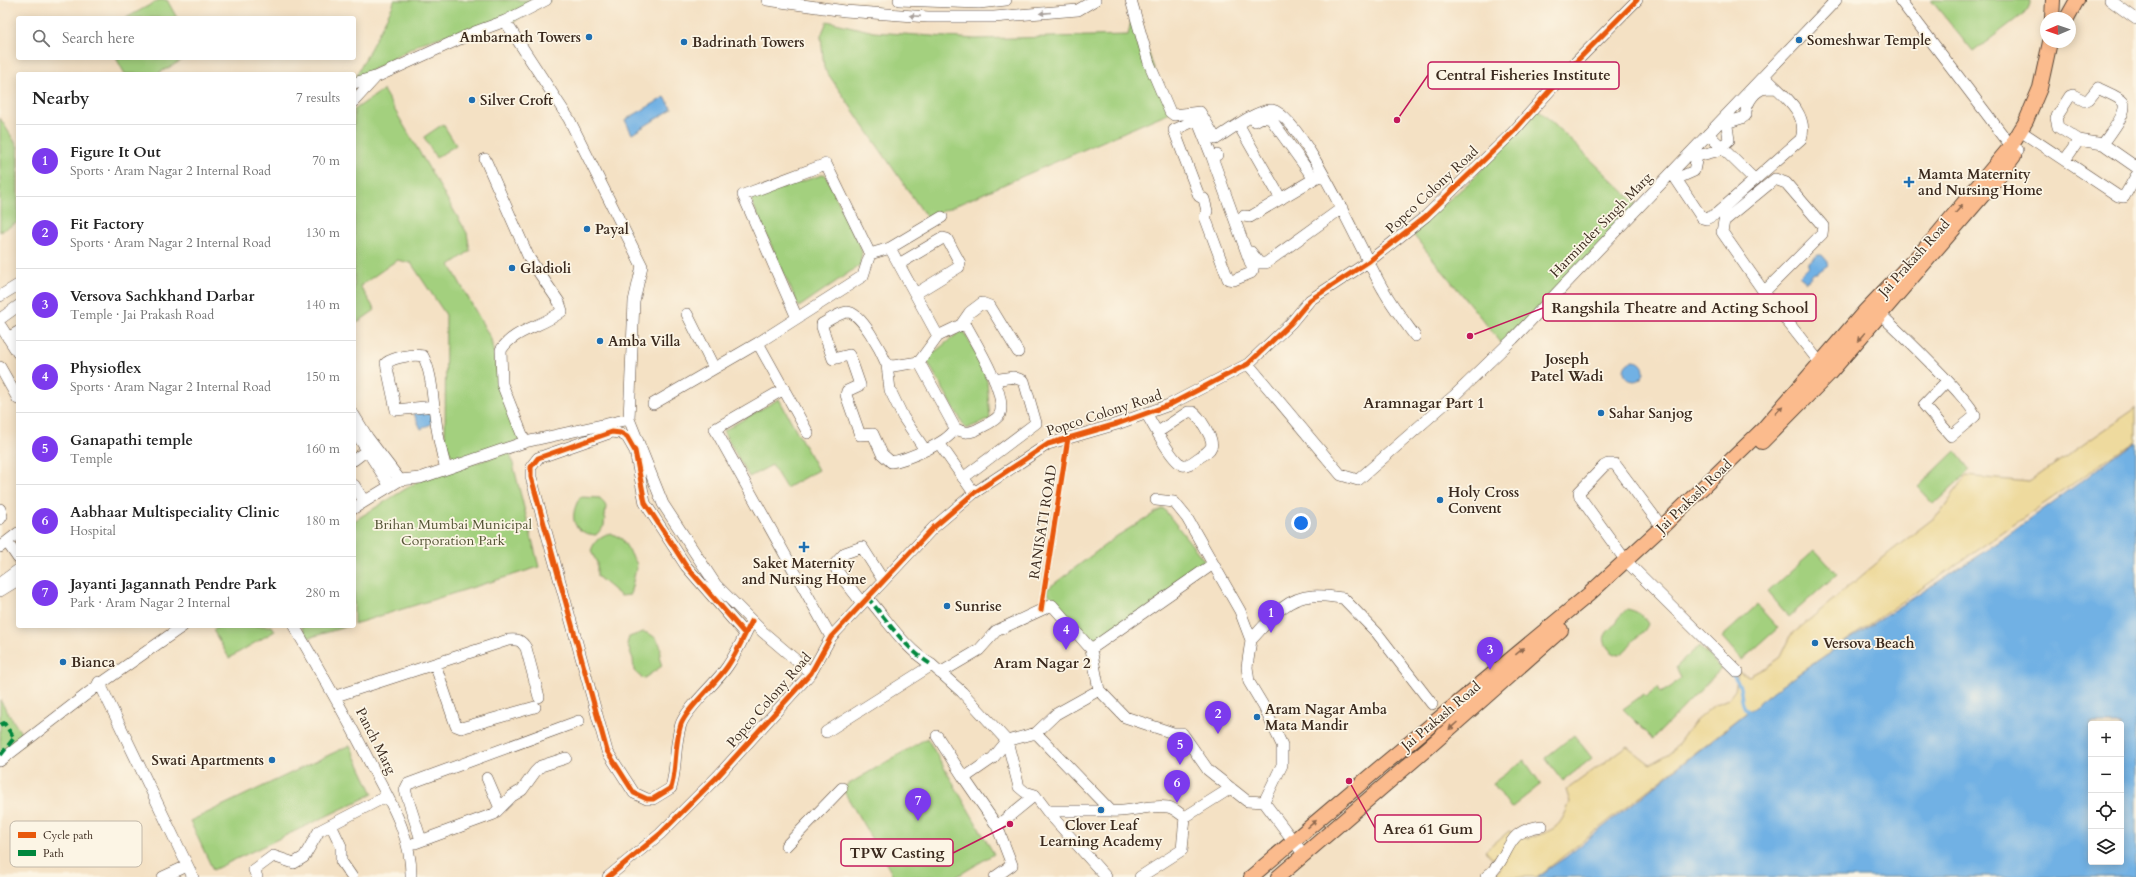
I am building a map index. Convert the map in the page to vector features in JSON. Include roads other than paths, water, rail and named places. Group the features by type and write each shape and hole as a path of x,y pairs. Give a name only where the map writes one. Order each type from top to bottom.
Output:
{"main road":[{"path":"2052,12 2053,0"},
{"path":"2070,12 2077,0"},
{"name":"Jai Prakash Road","path":"1278,877 1388,782 1472,700 1629,563 1750,448 1825,369 1874,316 1944,234 1996,180 2023,133 2040,88 2049,48"},
{"name":"Jai Prakash Road","path":"2023,133 2035,122 2049,90 2058,48"},
{"name":"Jai Prakash Road","path":"1629,563 1662,527 1750,448"},
{"name":"Jai Prakash Road","path":"1252,877 1378,768 1472,700"},
{"path":"1378,768 1388,782"}],"street":[{"path":"356,82 376,77 475,32 505,21 546,0"},
{"path":"767,0 845,12 928,17 972,17 1078,10 1095,0"},
{"path":"899,0 979,3 1006,0"},
{"path":"1130,0 1149,63 1170,112 1174,115 1200,112 1216,150 1253,270 1251,273 1231,280 1228,279 1205,217 1207,211 1204,199 1198,196 1174,130 1194,122 1198,122 1216,150"},
{"name":"Popco Colony Road","path":"608,877 660,834 718,776 811,673 831,637 864,600 933,528 974,493 1048,444 1169,405 1248,364 1291,323 1310,300 1368,262 1426,216 1513,132 1568,70 1637,0"},
{"name":"Harminder Singh Marg","path":"1248,364 1341,475 1358,480 1428,419 1495,356 1674,176 1708,134 1836,0"},
{"path":"1900,0 2014,148"},
{"path":"2110,0 2136,19"},
{"path":"505,21 569,119 642,266 634,301 629,419 663,504 716,585 752,621 811,673"},
{"path":"1764,76 1796,107 1802,119 1803,133 1801,139 1716,214 1706,219 1702,218 1674,176 1694,171 1697,156 1717,151 1722,147 1730,140 1727,126 1729,122 1742,118 1746,115 1746,111 1752,97 1762,89 1775,88"},
{"path":"356,99 376,77"},
{"path":"2103,144 2124,112 2122,102 2098,88 2089,99 2085,101 2073,95 2070,96 2056,118 2058,127 2079,140 2103,144 2136,167"},
{"path":"1216,150 1237,124 1270,110 1281,114 1307,147 1318,177"},
{"path":"1216,150 1223,140 1262,117 1271,119 1342,208 1385,293 1415,336"},
{"path":"1241,129 1281,199"},
{"path":"2023,133 2065,160 2087,178 2118,196 2124,197 2136,176"},
{"path":"1708,134 1755,180"},
{"path":"2065,160 2079,140"},
{"path":"485,159 529,258 559,302 562,311 553,319 510,338 501,350 502,384 525,442"},
{"path":"652,404 758,343 863,276 870,254 826,164 743,195 797,318"},
{"path":"1244,216 1250,216 1318,177"},
{"path":"1764,292 1822,234 1823,226 1786,183 1775,179 1724,221 1722,232 1764,292 1825,369"},
{"path":"1243,236 1253,257 1259,263 1266,263 1342,208"},
{"path":"870,254 890,248 942,217"},
{"path":"899,264 943,238 948,239 960,263 959,267 915,294"},
{"path":"890,248 938,336"},
{"path":"0,296 16,286"},
{"path":"887,365 893,366 919,362 938,336 961,325 970,312 982,302 990,306 1018,352"},
{"path":"0,319 16,307"},
{"path":"924,450 903,417 892,396 887,365 878,344 857,316 852,312 846,312 822,324 834,359 849,356 852,358 860,385 847,391 846,395 860,435 874,434 882,454 891,462 924,450 939,443 954,432 955,428"},
{"path":"687,314 714,368"},
{"path":"1874,316 1947,381 1975,412 1975,416 1951,436 1924,405 1947,381"},
{"path":"0,325 16,350"},
{"path":"919,362 955,428 961,433 975,431 998,418 1000,413 1000,400 994,380 967,327 961,325"},
{"path":"8,338 16,333"},
{"path":"758,343 808,433"},
{"path":"434,406 396,410 386,363 393,359 418,355 423,356 428,366 446,469"},
{"path":"0,367 16,395"},
{"path":"963,478 1036,423 1024,382 1013,377 994,380"},
{"path":"784,389 715,429 831,637"},
{"path":"1146,413 1158,432 1177,461 1183,465 1188,465 1209,452 1212,446 1212,440 1198,416 1193,412 1188,412 1158,432"},
{"path":"356,418 368,438 400,480"},
{"path":"357,504 400,480 420,478 525,442 629,419"},
{"path":"745,634 686,566 645,503 637,456 627,437 620,433 612,432 538,458 531,467 530,477 607,751 634,794 647,799 653,799 672,788 676,743 682,723 727,667 745,634 752,621"},
{"path":"356,433 390,486"},
{"path":"939,443 974,493"},
{"path":"356,458 367,450"},
{"path":"1662,527 1614,464 1604,466 1579,492 1579,495 1629,563 1738,672"},
{"path":"1156,500 1174,502 1187,518 1240,611 1251,640 1247,667 1249,682 1264,707 1282,745 1282,765 1264,802"},
{"path":"0,508 2,516 0,520"},
{"path":"11,541 16,553"},
{"path":"883,580 862,548 842,555 835,564 837,571 901,640 917,656 932,665 962,692 1007,741 1019,787 1025,792 1035,795 1047,811 1106,877"},
{"path":"1091,649 1213,564"},
{"path":"0,583 16,571"},
{"path":"0,591 16,581"},
{"path":"1251,640 1281,608 1297,599 1313,596 1343,598 1377,633 1432,704"},
{"path":"940,673 979,650 996,631 1052,605 1091,649 1100,690 1125,717 1173,733 1182,734 1208,770 1247,801 1264,802 1304,855"},
{"path":"0,761 98,686 181,628"},
{"name":"Panch Marg","path":"295,628 336,696 387,796 409,845 412,877"},
{"path":"336,696 508,640 516,639 522,641 526,648 537,702 461,728 456,726 435,664"},
{"path":"826,732 932,665"},
{"path":"98,686 193,877"},
{"path":"964,778 993,758 1007,741 1036,733 1056,714 1100,690"},
{"path":"421,840 405,790 408,784 579,721"},
{"path":"1036,733 1111,810"},
{"path":"937,736 996,826 1012,865 995,877"},
{"path":"409,845 494,814 512,796 522,790 541,766 566,758"},
{"path":"487,778 500,808"},
{"path":"786,846 842,788"},
{"path":"1185,816 1231,788"},
{"path":"996,826 1035,795"},
{"path":"257,877 254,870 273,856 294,863 304,857 319,831 387,796"},
{"path":"1047,811 1111,810 1120,812 1146,808 1169,807 1185,816"},
{"path":"1140,877 1182,850 1185,816"},
{"path":"331,825 341,846 341,861 352,877"},
{"path":"1486,877 1496,870 1504,858 1510,843 1522,830 1542,826"},
{"path":"163,877 177,874 187,866"}],"water":[{"path":"665,97 672,109 632,134 625,120"},
{"path":"1818,255 1822,255 1828,262 1828,265 1817,273 1814,273 1806,282 1799,276 1809,266 1809,262"},
{"path":"1634,361 1641,364 1644,371 1641,378 1634,381 1627,378 1624,371 1627,364"},
{"path":"430,410 433,423 421,429 413,412"},
{"path":"2136,441 2136,877 1537,877 1566,857 1775,690 1999,542"}],"waterway":[{"path":"1710,653 1736,679 1740,686 1744,707 1751,713"}],"place":[{"name":"Ambarnath Towers","path":"589,37"},
{"name":"Someshwar Temple","path":"1799,40"},
{"name":"Badrinath Towers","path":"684,42"},
{"name":"Silver Croft","path":"472,100"},
{"name":"Central Fisheries Institute","path":"1397,120"},
{"name":"Mamta Maternity and Nursing Home","path":"1909,182"},
{"name":"Payal","path":"587,229"},
{"name":"Gladioli","path":"512,268"},
{"name":"Rangshila Theatre and Acting School","path":"1470,336"},
{"name":"Amba Villa","path":"600,341"},
{"name":"Sahar Sanjog","path":"1601,413"},
{"name":"Holy Cross Convent","path":"1440,500"},
{"name":"Saket Maternity and Nursing Home","path":"804,547"},
{"name":"Sunrise","path":"947,606"},
{"name":"Figure It Out","path":"1271,633"},
{"name":"Versova Beach","path":"1815,643"},
{"name":"Physioflex","path":"1066,650"},
{"name":"Bianca","path":"63,662"},
{"name":"Versova Sachkhand Darbar","path":"1490,670"},
{"name":"Aram Nagar Amba Mata Mandir","path":"1257,717"},
{"name":"Fit Factory","path":"1218,734"},
{"name":"Swati Apartments","path":"272,760"},
{"name":"Ganapathi temple","path":"1180,765"},
{"name":"Area 61 Gum","path":"1349,781"},
{"name":"Aabhaar Multispeciality Clinic","path":"1177,803"},
{"name":"Clover Leaf Learning Academy","path":"1101,810"},
{"name":"Jayanti Jagannath Pendre Park","path":"918,821"},
{"name":"TPW Casting","path":"1010,824"}],"district":[{"name":"Joseph Patel Wadi","path":"1567,368"},
{"name":"Aramnagar Part 1","path":"1424,403"},
{"name":"Aram Nagar 2","path":"1042,663"}],"park label":[{"name":"Brihan Mumbai Municipal Corporation Park","path":"453,532"}]}
